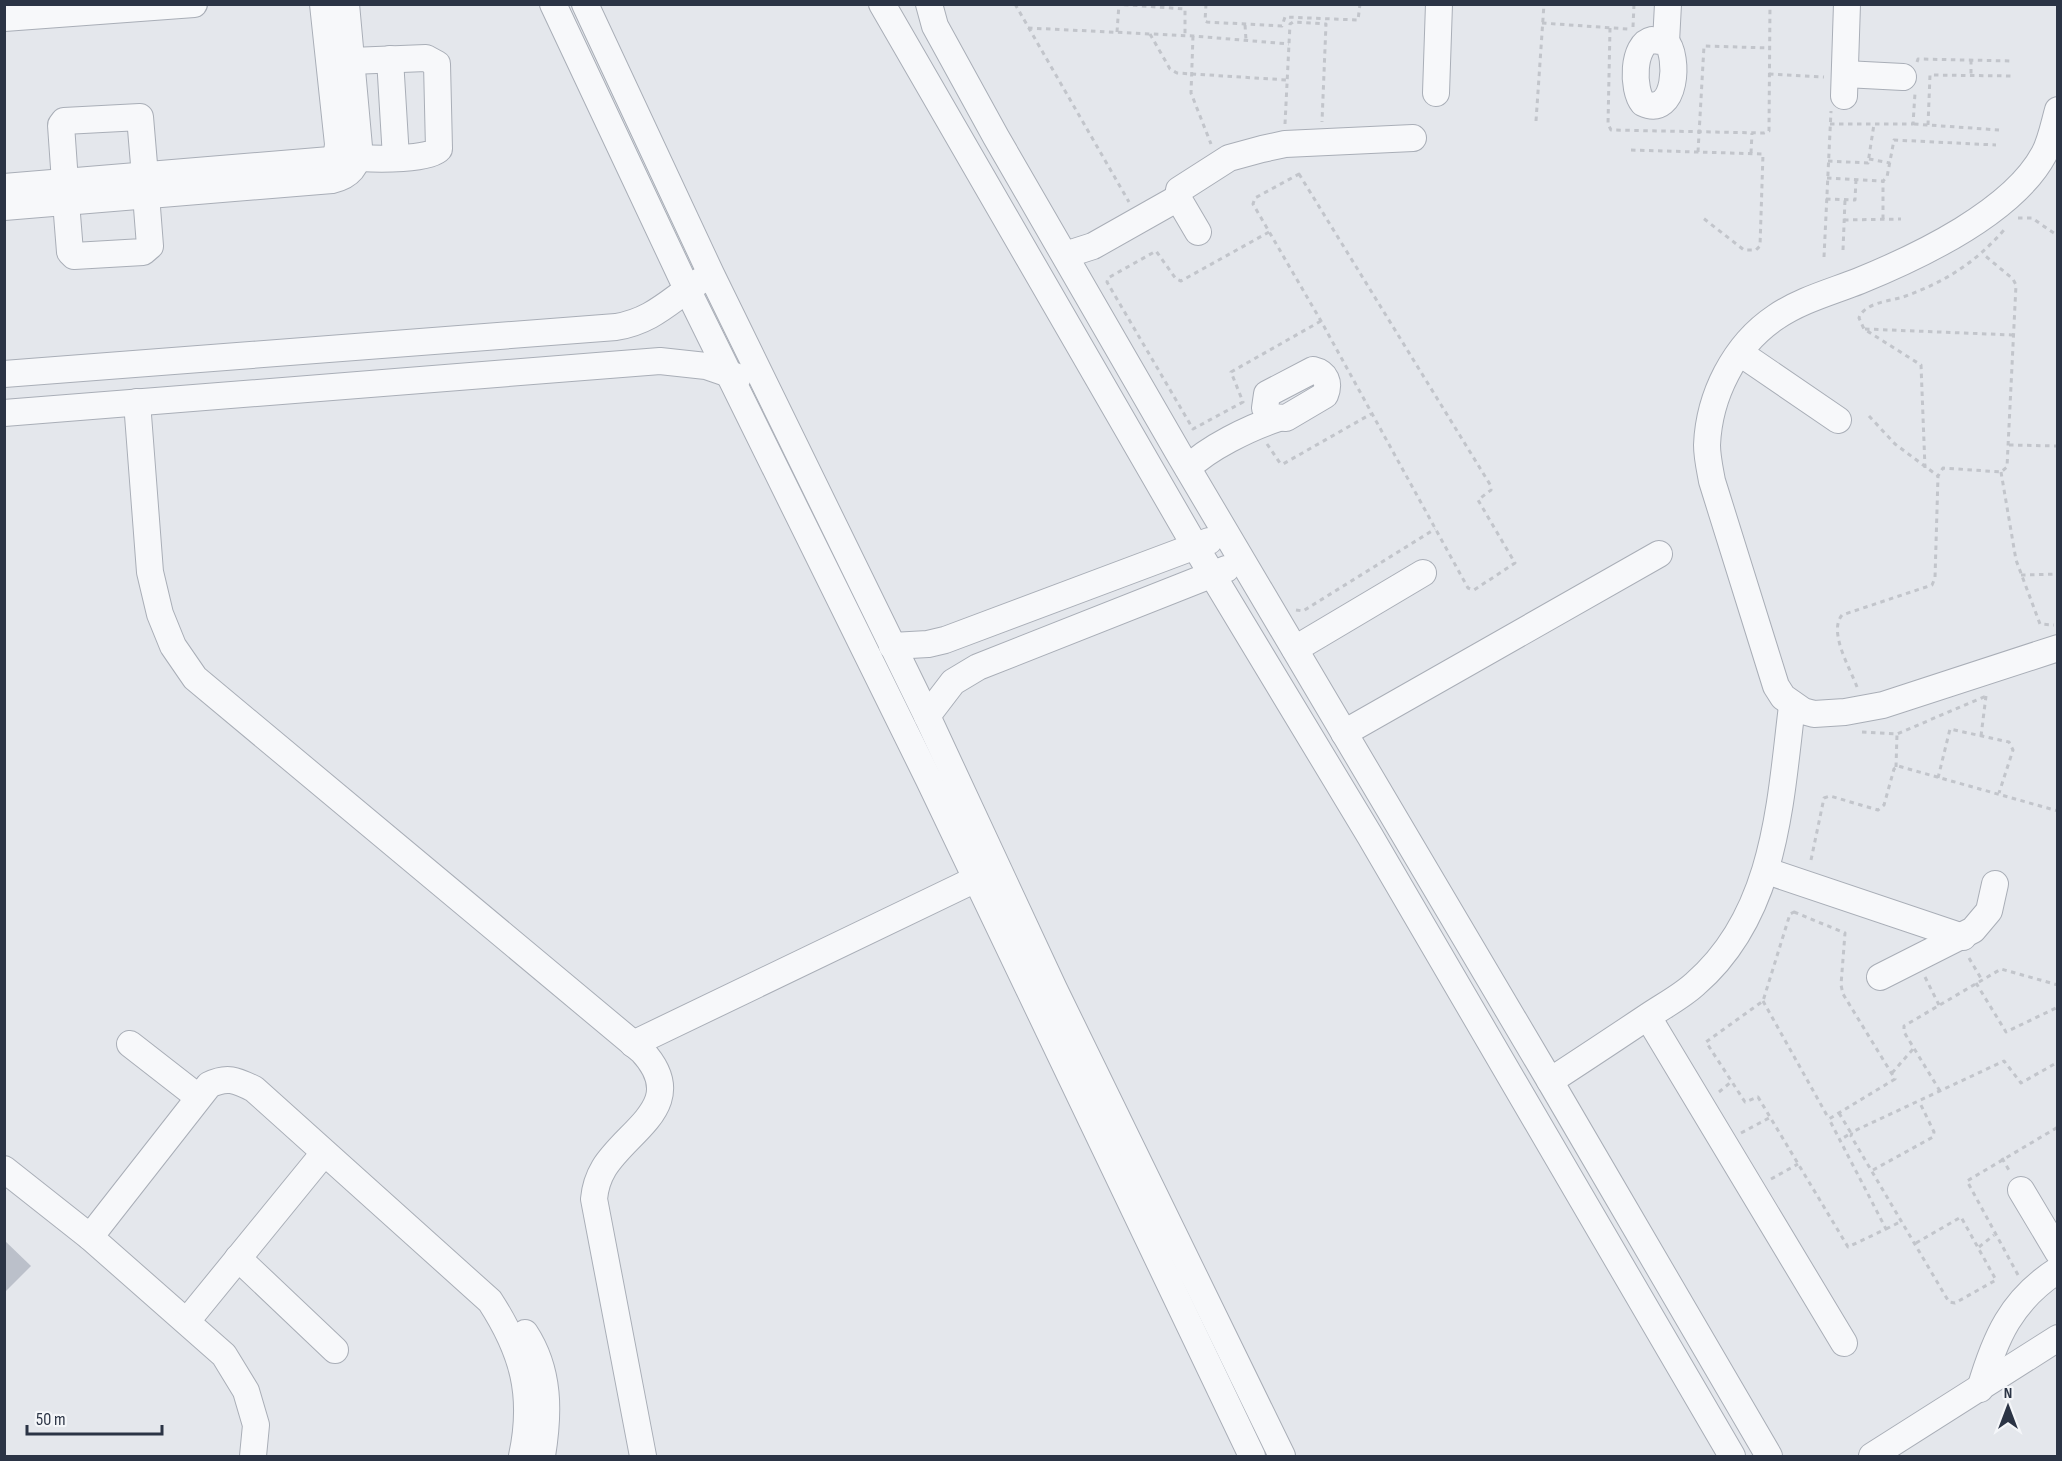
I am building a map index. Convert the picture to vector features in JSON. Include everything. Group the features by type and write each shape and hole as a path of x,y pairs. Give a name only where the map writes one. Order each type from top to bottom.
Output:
{"street":[{"path":"4,18 194,4"},
{"path":"323,4 348,153"},
{"path":"346,4 351,61 348,153"},
{"path":"553,4 728,372 1054,989 1282,1456"},
{"path":"585,4 711,274 927,716 939,773 976,879 1252,1456"},
{"path":"882,4 1195,546 1370,836 1732,1456"},
{"path":"929,4 935,26 1183,460 1551,1081 1768,1456"},
{"path":"1436,93 1438,4"},
{"path":"1652,4 1657,41 1668,4"},
{"path":"1847,4 1838,88 1902,77"},
{"path":"4,187 66,192 146,186 326,161 348,153 396,158 429,156 439,149 439,71 432,60 426,58 351,61"},
{"path":"390,59 396,158"},
{"path":"2058,110 2051,161 2008,199 1903,261 1794,306 1755,334 1722,381 1710,413 1709,459 1712,481 1776,686 1792,706 1814,714 1864,709 1941,688 2058,648"},
{"path":"140,117 146,186 150,246 143,252 74,256 70,252 61,124 64,121 140,117"},
{"path":"1198,232 1181,203 1182,186 1228,158 1285,144 1413,138"},
{"path":"4,207 66,192"},
{"path":"1071,266 1101,257 1181,203"},
{"path":"4,374 616,327 635,324 653,315 711,274"},
{"path":"1740,353 1838,420"},
{"path":"4,413 660,361 706,366 753,382 765,382"},
{"path":"137,402 150,572 160,614 173,646 195,678 633,1044 650,1060 656,1070 659,1088 657,1106 644,1125 605,1166 599,1176 594,1199 643,1456"},
{"path":"1183,460 1199,458 1258,425 1270,411"},
{"path":"892,646 928,644 945,640 1226,534"},
{"path":"1344,733 1659,554"},
{"path":"927,716 954,682 978,667 1243,562"},
{"path":"1294,649 1422,573"},
{"path":"1551,1081 1695,984 1725,951 1749,912 1767,871 1777,827 1792,706"},
{"path":"1767,871 1961,939"},
{"path":"633,1044 976,879"},
{"path":"1880,977 1961,939 1973,930 1989,911 1995,884"},
{"path":"1648,1017 1844,1343"},
{"path":"130,1044 198,1097"},
{"path":"90,1237 209,1085 222,1078 233,1079 254,1089 490,1301 514,1317 532,1344 545,1378 548,1425 542,1456"},
{"path":"187,1321 324,1153"},
{"path":"4,1169 90,1237 224,1355 246,1391 256,1425 253,1456"},
{"path":"2020,1190 2058,1252"},
{"path":"238,1258 335,1350"},
{"path":"1980,1389 1992,1353 2012,1311 2040,1283 2058,1270"},
{"path":"490,1301 509,1330 522,1363 528,1398 527,1433 522,1456"},
{"path":"1872,1456 2058,1338"}],"path":[{"path":"1014,4 1133,209"},
{"path":"1206,4 1206,21 1282,26 1285,17 1327,24 1321,142"},
{"path":"1285,144 1291,23 1306,20 1358,20 1360,4"},
{"path":"1536,121 1544,4"},
{"path":"1542,23 1633,28 1634,4"},
{"path":"1610,28 1608,127 1611,130 1752,133 1768,131 1770,4"},
{"path":"1117,32 1118,5 1175,6 1186,10 1185,35"},
{"path":"1245,25 1246,40"},
{"path":"1028,27 1185,35 1289,44"},
{"path":"1150,34 1170,69 1177,74 1287,80"},
{"path":"1193,36 1191,93 1203,127"},
{"path":"1698,152 1697,131 1704,46 1770,48"},
{"path":"1971,60 1971,75"},
{"path":"1769,74 1827,77 1838,88 1828,161 1824,257"},
{"path":"1928,125 1930,75 2012,76"},
{"path":"1828,161 1868,163 1874,124"},
{"path":"1914,124 1999,130"},
{"path":"1752,133 1752,153"},
{"path":"1883,219 1883,181 1887,177 1894,140 1996,145"},
{"path":"1631,150 1763,154 1765,156 1760,246 1751,252 1744,250 1703,218"},
{"path":"1869,159 1890,163"},
{"path":"1301,174 1491,486 1491,490 1478,499 1515,565 1474,590 1470,589 1269,232 1253,204 1254,199 1301,174"},
{"path":"1827,178 1883,181"},
{"path":"1826,199 1855,200 1856,179"},
{"path":"1843,250 1845,200"},
{"path":"2012,220 2022,217 2032,218 2058,236"},
{"path":"1844,220 1901,219"},
{"path":"1925,468 1921,365 1864,329 1858,318 1866,308 1929,286 1957,273 1983,254 2005,229"},
{"path":"1269,232 1181,281 1176,279 1156,251 1108,278 1107,282 1194,429 1244,402 1231,372 1321,321"},
{"path":"1864,709 1837,633 1837,620 1842,615 1932,585 1935,578 1938,476 1946,467 2001,472 2007,467 2014,280 1983,254"},
{"path":"1864,329 2013,335"},
{"path":"1263,444 1267,444 1283,464 1371,414"},
{"path":"1869,416 1895,444 1938,476"},
{"path":"2009,446 2058,446"},
{"path":"2001,472 2020,575 2040,624 2058,625"},
{"path":"1295,609 1303,611 1435,529"},
{"path":"2020,575 2058,574"},
{"path":"1981,736 1986,696"},
{"path":"1938,778 1948,730 1953,728 2009,742 2012,748 1999,794"},
{"path":"1811,860 1824,798 1830,796 1878,810 1884,805 1896,767 1897,734"},
{"path":"1896,767 2058,811"},
{"path":"1830,1119 1894,1081 1892,1073 1843,994 1841,985 1846,938 1841,930 1794,912 1790,914 1763,1001 1707,1041 1745,1102 1758,1096 1846,1247 1902,1221"},
{"path":"1961,939 1982,980"},
{"path":"1916,960 1939,1005"},
{"path":"1940,1091 1903,1028 2002,969 2058,985"},
{"path":"1976,983 2006,1032 2058,1007"},
{"path":"1763,1001 1830,1119 1886,1229"},
{"path":"1892,1073 1914,1047"},
{"path":"1840,1140 2004,1061 2021,1083 2058,1062"},
{"path":"1874,1170 1933,1137 1934,1132 1919,1101"},
{"path":"1839,1113 1949,1302 1952,1303 1996,1280 1961,1216 1916,1243"},
{"path":"1723,1142 1771,1117"},
{"path":"1751,1189 1798,1164"},
{"path":"1979,1247 1994,1235"}],"building":[{"path":"4,1240 31,1266 4,1293"}]}
